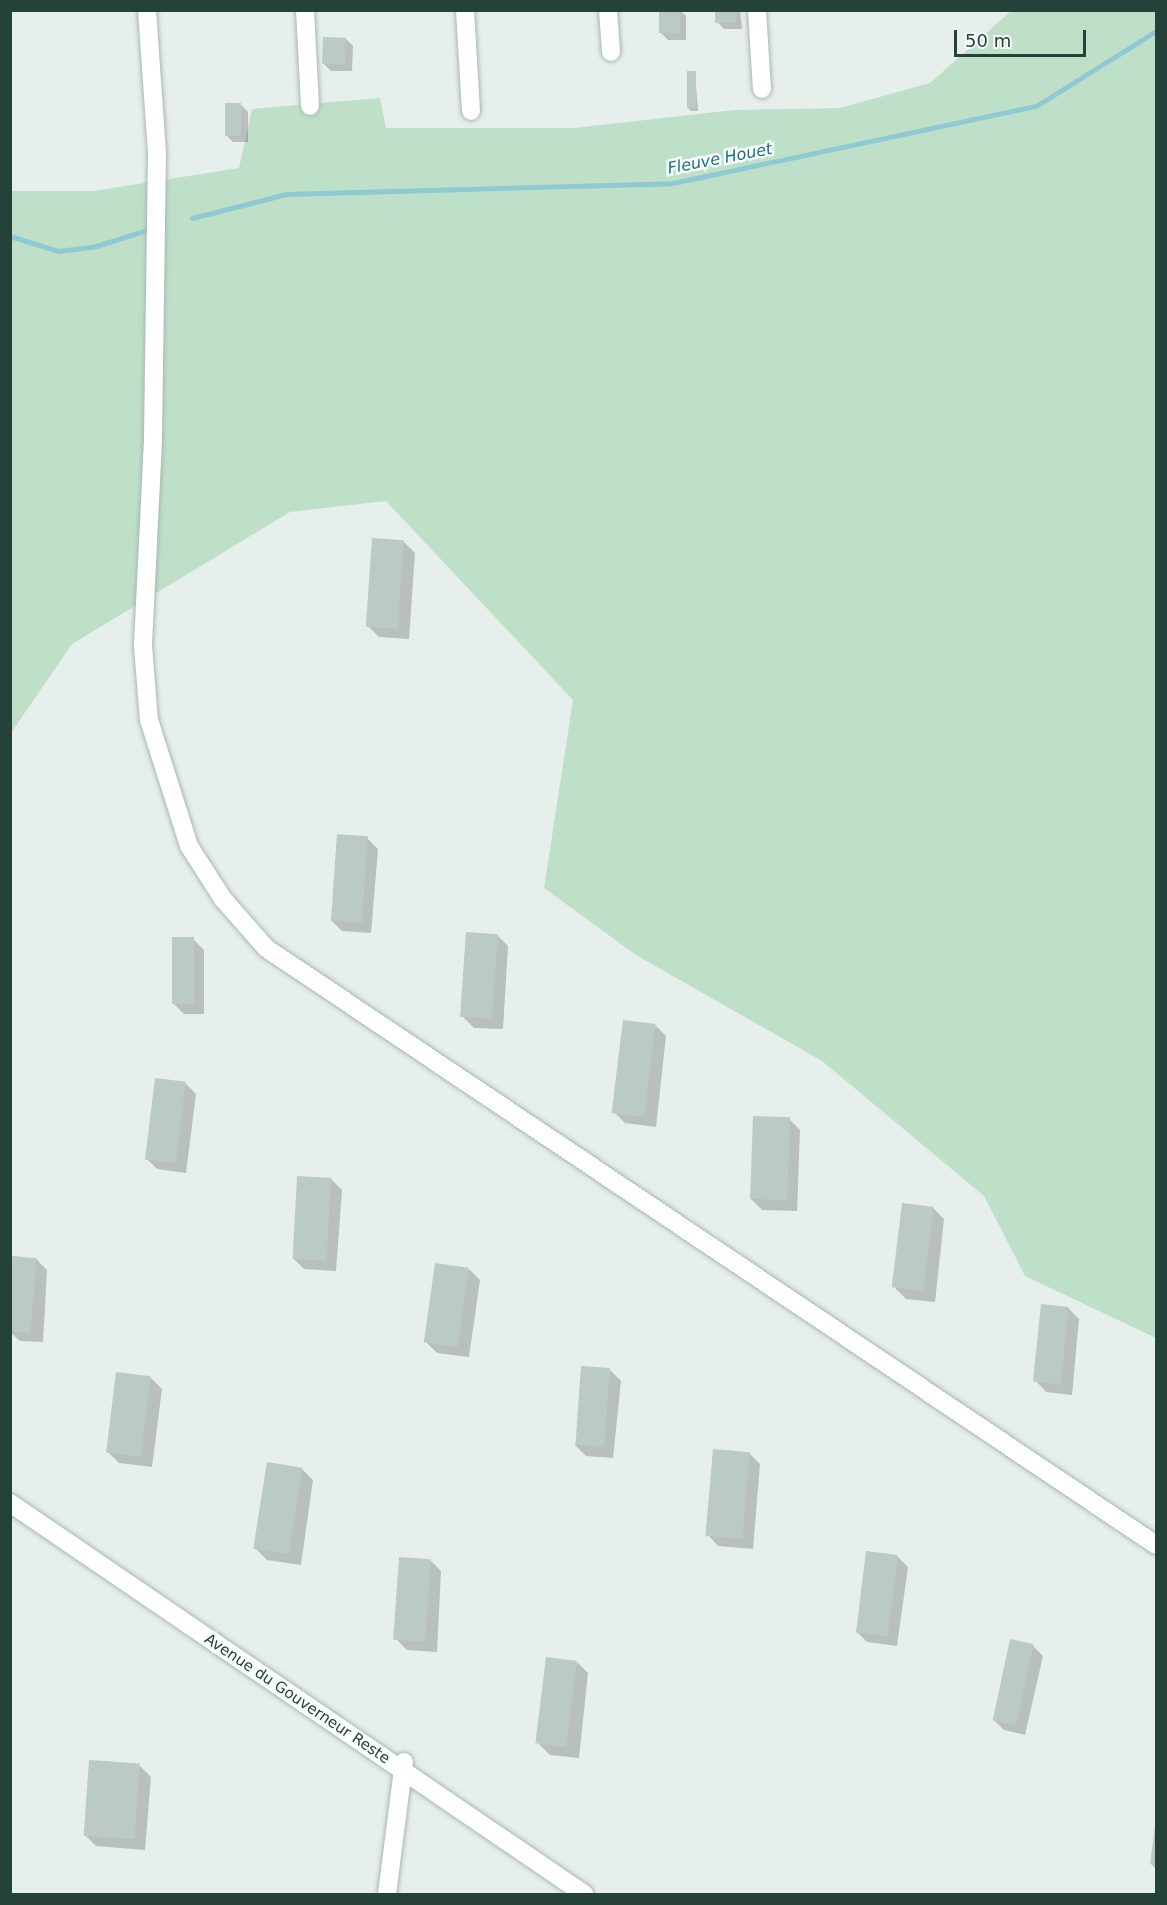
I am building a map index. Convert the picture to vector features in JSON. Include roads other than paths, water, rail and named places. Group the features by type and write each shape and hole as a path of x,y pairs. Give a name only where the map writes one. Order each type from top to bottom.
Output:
{"street":[{"path":"147,10 157,152 153,440 143,646 148,699 168,788 189,846 223,899 266,948 1156,1545"},
{"path":"304,10 310,106"},
{"path":"465,10 471,111"},
{"path":"608,10 611,52"},
{"path":"757,10 762,90"},
{"name":"Avenue du Gouverneur Reste","path":"10,1503 584,1894"},
{"path":"387,1894 404,1760"}],"waterway":[{"name":"Fleuve Houet","path":"192,218 286,194 673,183 1036,106 1156,31"},
{"name":"Fleuve Houet","path":"10,236 58,251 96,246 144,231"}]}
